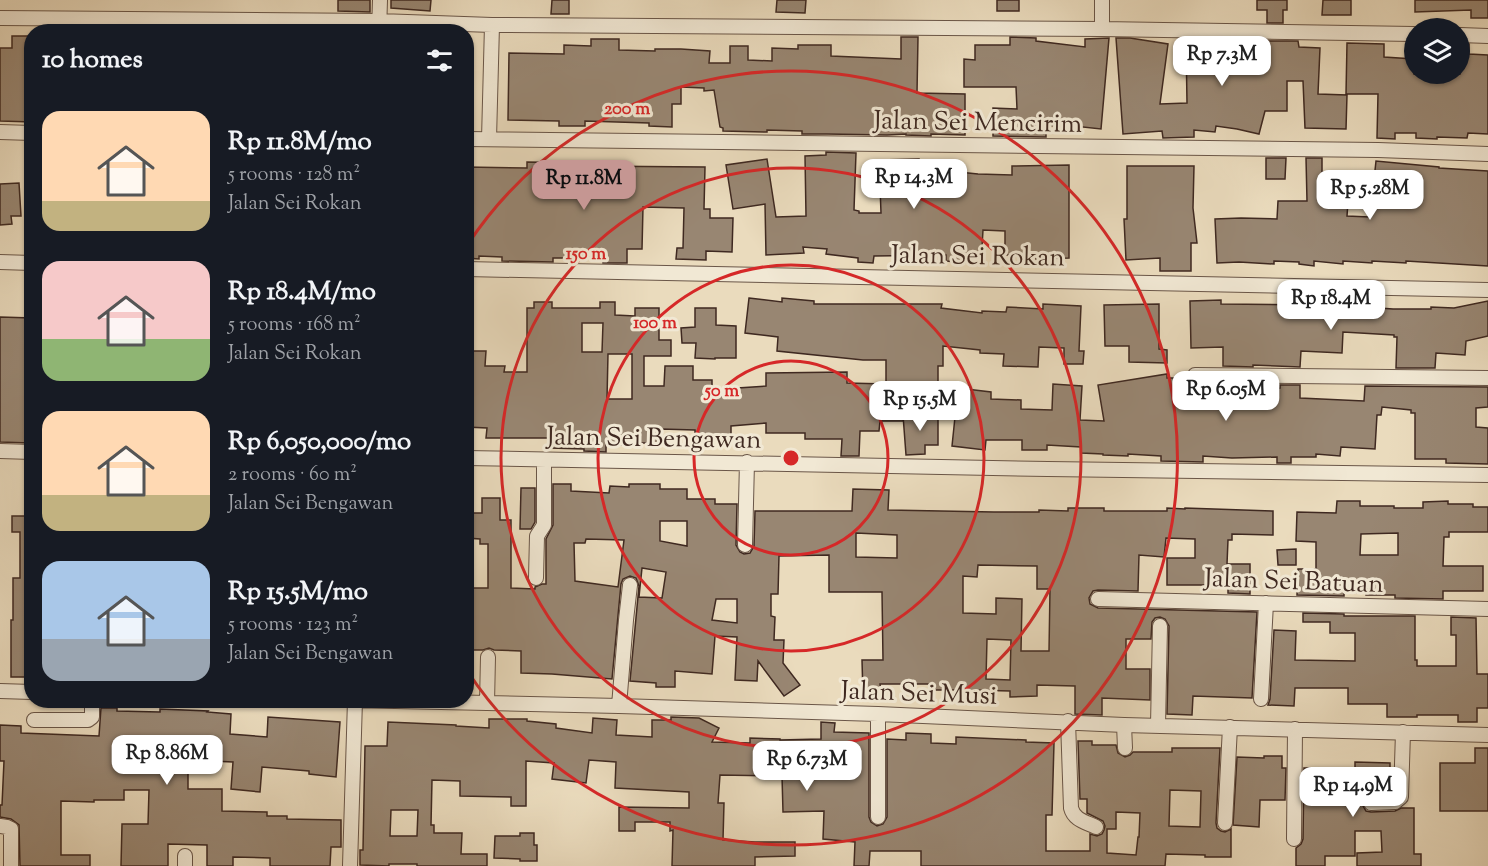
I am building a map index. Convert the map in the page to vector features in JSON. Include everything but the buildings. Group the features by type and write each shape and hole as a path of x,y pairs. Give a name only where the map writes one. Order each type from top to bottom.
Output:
{"street":[{"path":"379,24 380,0"},
{"path":"1102,0 1102,29"},
{"path":"0,18 284,24"},
{"path":"474,25 1102,29 1404,34"},
{"path":"489,139 492,25"},
{"path":"1470,35 1488,36"},
{"path":"0,132 24,133"},
{"name":"Jalan Sei Mencirim","path":"474,139 1378,150 1488,154"},
{"path":"0,262 24,263"},
{"name":"Jalan Sei Rokan","path":"474,269 1488,290"},
{"path":"1195,375 1488,378"},
{"path":"0,452 24,452"},
{"name":"Jalan Sei Bengawan","path":"474,458 1488,475"},
{"path":"536,578 537,536 538,531 544,525 544,460"},
{"path":"745,544 747,462"},
{"path":"619,706 630,585"},
{"name":"Jalan Sei Batuan","path":"1098,599 1488,609"},
{"path":"1261,699 1266,603"},
{"path":"1158,726 1160,626"},
{"path":"487,704 488,657"},
{"path":"0,691 24,692"},
{"name":"Jalan Sei Musi","path":"474,704 619,706 1068,721 1125,725 1488,735"},
{"path":"34,720 88,720 92,717 92,708"},
{"path":"350,866 355,708"},
{"path":"878,714 878,818"},
{"path":"1068,721 1072,813 1096,827"},
{"path":"1125,725 1125,748"},
{"path":"1226,823 1230,727"},
{"path":"1294,839 1295,729"},
{"path":"1371,803 1395,802 1401,797 1403,732"},
{"path":"0,826 11,829 10,866"}]}
